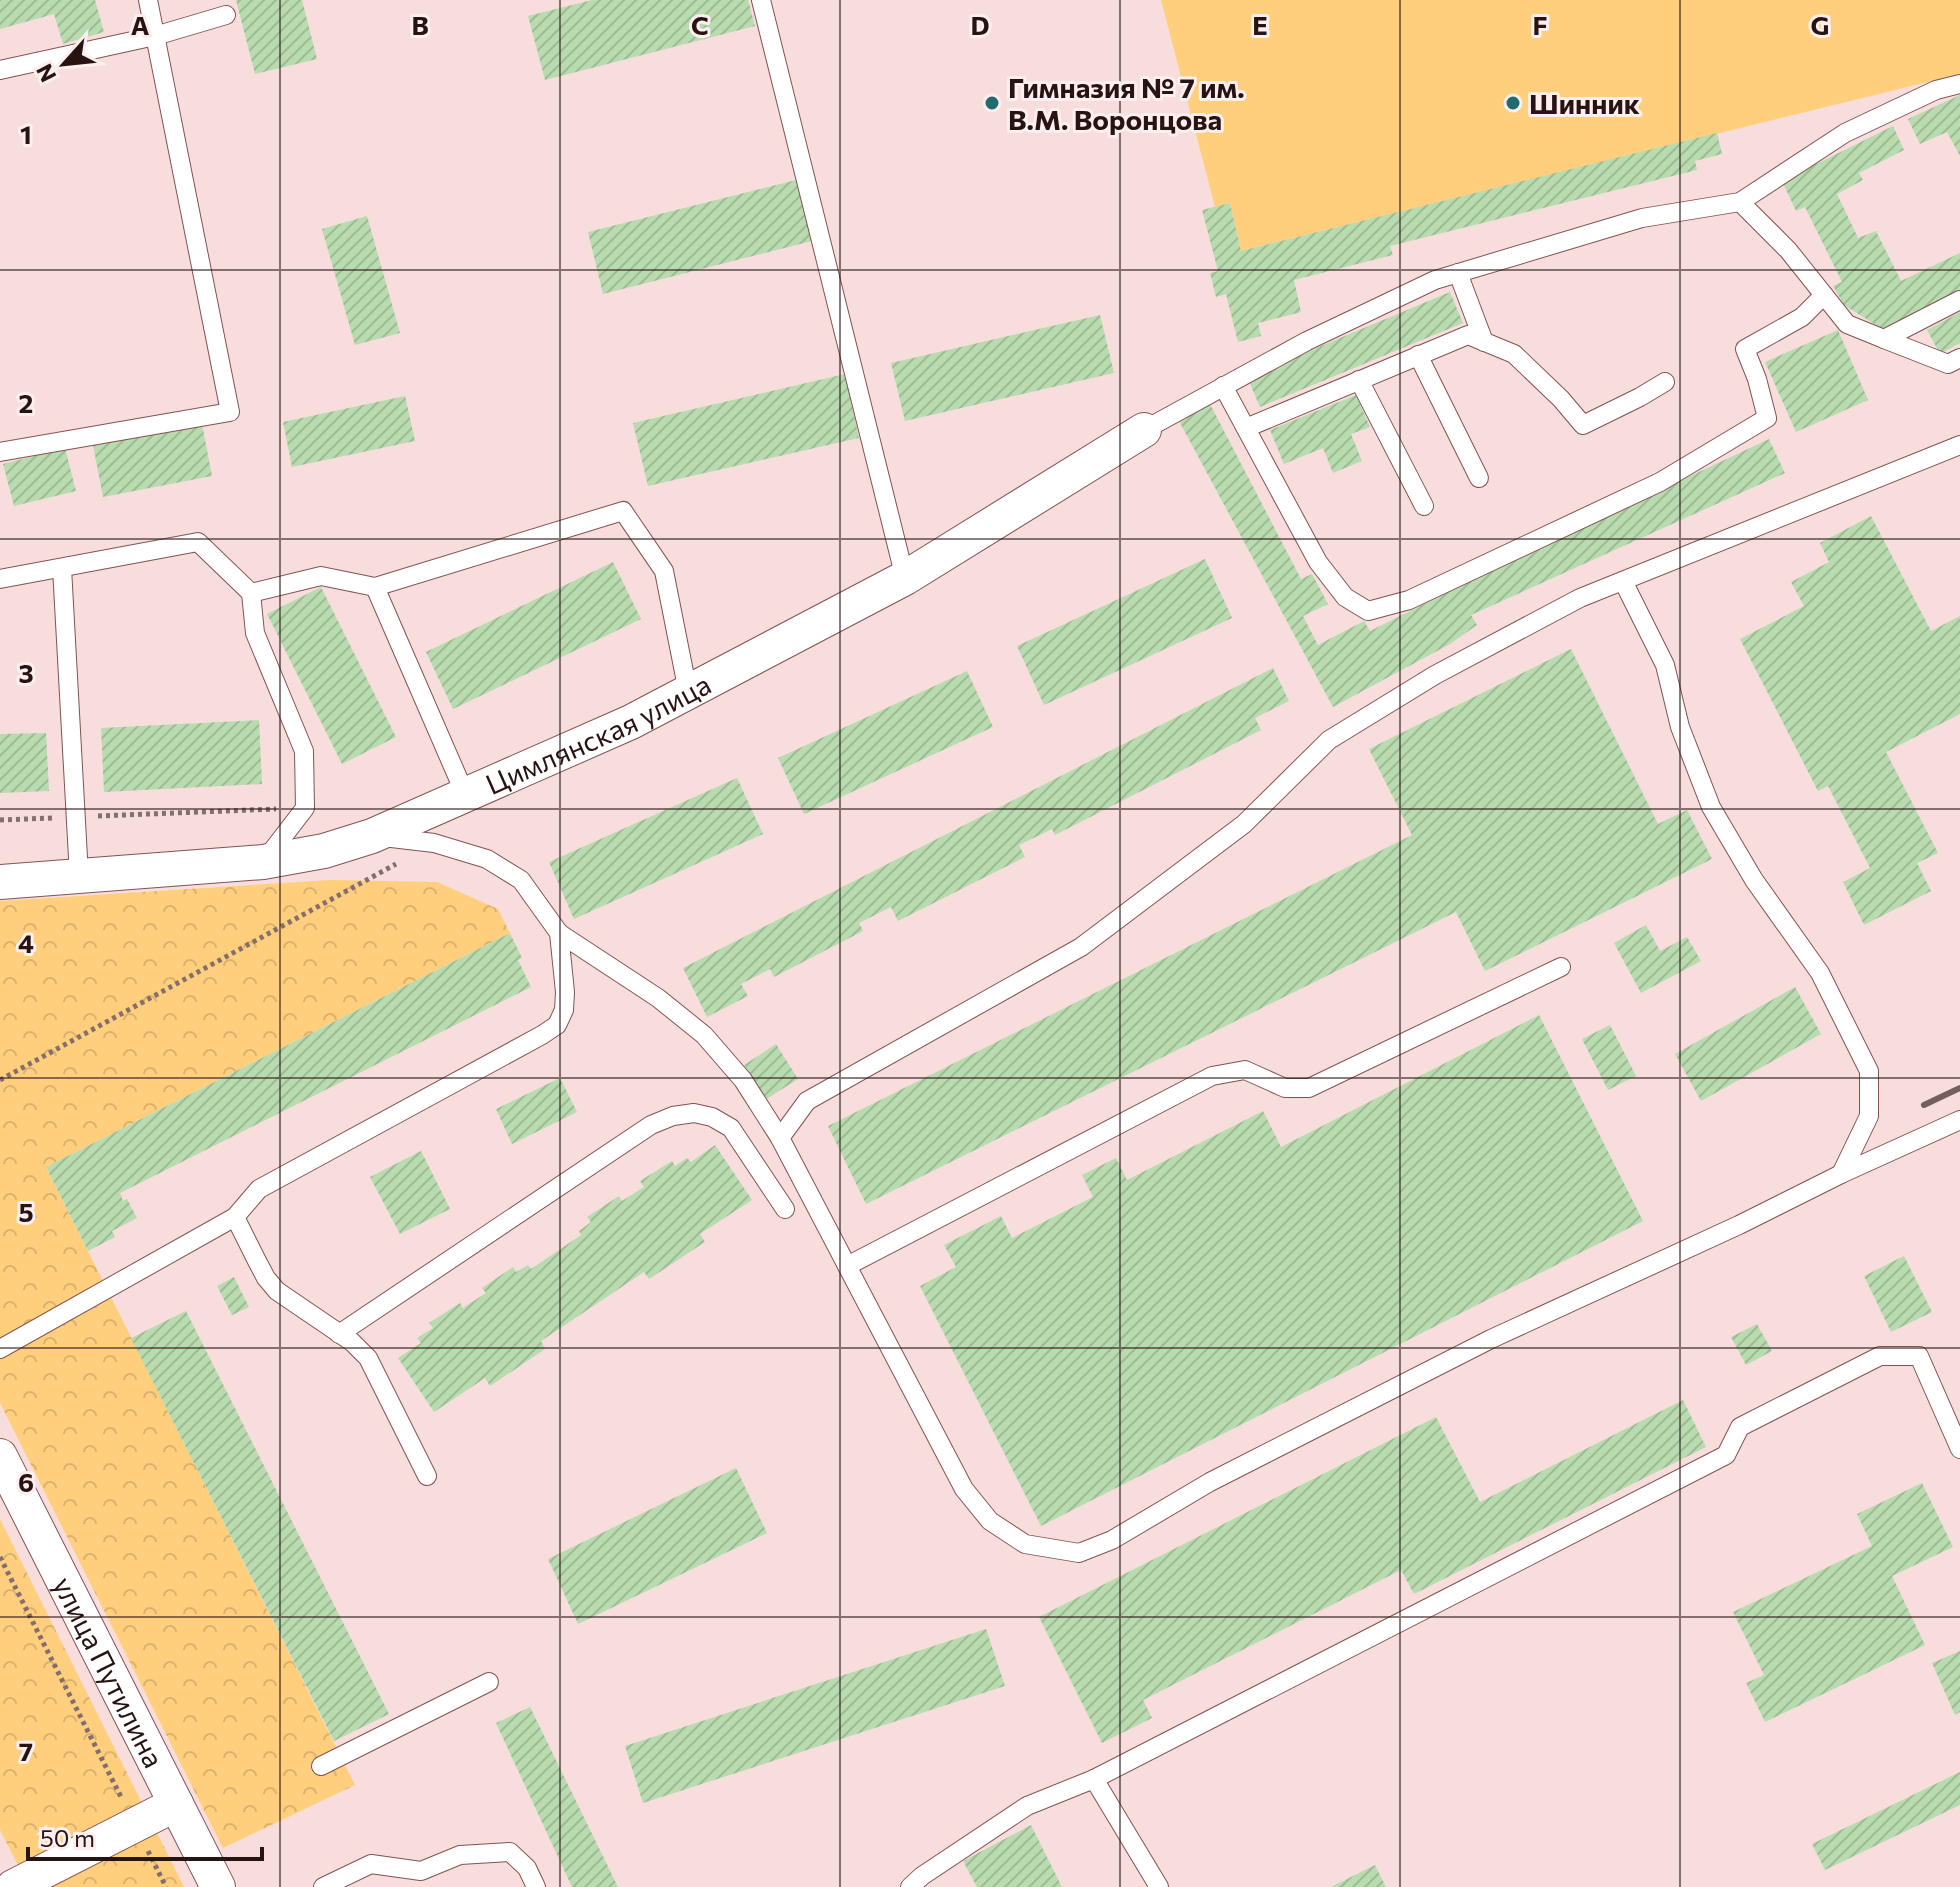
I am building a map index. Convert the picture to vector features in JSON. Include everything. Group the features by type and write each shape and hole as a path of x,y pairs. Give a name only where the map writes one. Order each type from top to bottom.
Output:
{"street":[{"name":"Цимлянская улица","path":"0,882 263,862 324,851 372,836 631,722 905,578 1144,430"},
{"name":"улица Путилина","path":"0,1456 218,1887"},
{"path":"13,1887 176,1804"}],"lane":[{"path":"0,452 230,412 148,0"},
{"path":"761,0 905,578"},
{"path":"0,70 155,36 226,15"},
{"path":"1144,430 1307,341 1435,280 1642,218 1740,202 1845,133 1936,90 1960,84"},
{"path":"1740,202 1788,250 1847,324 1948,364 1960,358"},
{"path":"1458,273 1484,342"},
{"path":"1223,386 1318,562 1345,597 1368,611 1409,600 1660,482 1767,418 1745,349 1802,317 1824,295"},
{"path":"1884,339 1960,300"},
{"path":"1246,428 1468,335 1514,354 1583,425 1665,382"},
{"path":"1418,355 1479,478"},
{"path":"1359,380 1424,506"},
{"path":"780,1138 807,1101 1081,947 1244,824 1329,740 1435,675 1580,598 1960,445"},
{"path":"251,593 321,576 375,587 623,511 664,571 688,692"},
{"path":"0,579 198,542 251,593 255,633 304,751 305,808 263,862"},
{"path":"62,568 79,876"},
{"path":"1623,581 1665,665 1680,727 1711,807 1754,880 1820,973 1869,1071 1869,1116 1841,1174"},
{"path":"375,587 465,794"},
{"path":"372,836 434,843 487,859 521,880 559,933 658,998 704,1035 743,1080 780,1138 964,1489 990,1521 1025,1544 1079,1553 1112,1540 1210,1482 1491,1339 1960,1120"},
{"path":"0,1349 235,1217 259,1189 557,1025 564,1010 565,992 559,933"},
{"path":"847,1266 1212,1076 1245,1070 1285,1088 1309,1088 1561,967"},
{"path":"339,1334 651,1125 673,1116 694,1113 712,1117 731,1128 785,1209"},
{"path":"235,1217 261,1270 277,1291 360,1350 374,1367 427,1476"},
{"path":"910,1887 1027,1806 1094,1779 1726,1455 1740,1427 1880,1356 1919,1356 1959,1444"},
{"path":"321,1766 489,1682"},
{"path":"1094,1779 1159,1887"},
{"path":"323,1887 371,1864 421,1871 460,1855 510,1852 527,1868 536,1887"}],"path":[{"path":"0,820 305,808"},
{"path":"0,1080 434,843"},
{"path":"0,1557 166,1887"}],"green space":[{"name":"Шинник","path":"1161,0 1960,0 1960,74 1241,251 1230,203 1215,207"},
{"path":"329,880 437,882 498,909 510,933 46,1167 355,1785 223,1848 0,1403 0,901"},
{"path":"0,1519 184,1887 29,1887 0,1830"}],"building":[{"path":"0,0 95,0 104,32 63,44 54,14 0,29"},
{"path":"236,0 302,0 317,59 255,74"},
{"path":"592,0 748,0 755,26 545,80 528,16"},
{"path":"1960,95 1960,156 1947,132 1920,144 1908,119"},
{"path":"1893,126 1904,150 1859,173 1863,180 1837,194 1858,238 1876,231 1901,281 1960,253 1960,291 1884,330 1844,305 1833,286 1842,282 1805,207 1796,211 1782,181"},
{"path":"1717,133 1722,154 1695,161 1697,170 1390,246 1393,255 1294,280 1301,312 1258,323 1261,336 1238,342 1226,294 1216,297 1210,273 1218,271 1202,210 1230,203 1241,251"},
{"path":"796,180 812,241 603,294 588,232"},
{"path":"367,216 400,333 355,345 322,229"},
{"path":"1450,292 1463,323 1260,407 1247,377"},
{"path":"1960,312 1960,343 1940,354 1927,330"},
{"path":"1100,315 1114,373 905,421 891,363"},
{"path":"1838,330 1868,400 1796,432 1765,362"},
{"path":"845,374 859,438 648,486 633,423"},
{"path":"1356,395 1370,427 1351,434 1362,461 1333,473 1323,448 1284,464 1270,430"},
{"path":"405,396 415,441 292,467 283,422"},
{"path":"1210,404 1301,579 1312,574 1328,604 1303,616 1318,645 1364,621 1370,631 1516,558 1769,439 1785,473 1471,615 1477,625 1450,644 1333,707 1179,421"},
{"path":"202,424 212,476 103,497 93,445"},
{"path":"65,448 76,491 14,506 3,464"},
{"path":"1871,516 1931,631 1960,616 1960,714 1886,752 1938,853 1917,863 1931,891 1864,925 1843,882 1870,868 1828,786 1818,791 1740,639 1804,606 1791,582 1829,562 1820,543"},
{"path":"1205,559 1232,618 1044,705 1017,646"},
{"path":"613,562 641,619 453,709 426,652"},
{"path":"321,587 396,737 342,764 267,614"},
{"path":"1571,649 1658,824 1687,810 1712,859 1485,971 1456,912 866,1204 828,1126 1412,835 1369,749"},
{"path":"1273,668 1289,701 1255,718 1261,730 1055,835 1052,829 1019,845 1025,857 898,921 891,907 859,923 863,931 774,977 770,969 741,984 748,996 707,1017 683,968"},
{"path":"967,671 993,727 804,814 778,758"},
{"path":"259,720 262,784 104,792 101,728"},
{"path":"46,733 49,791 0,793 0,734"},
{"path":"737,778 763,834 574,919 549,862"},
{"path":"1646,925 1660,951 1687,937 1701,961 1641,993 1614,943"},
{"path":"510,933 531,987 120,1193 123,1201 127,1199 137,1218 112,1231 115,1237 88,1251 46,1167"},
{"path":"1795,987 1821,1034 1701,1101 1675,1054"},
{"path":"1539,1015 1643,1221 1041,1526 920,1286 956,1267 944,1245 1001,1216 1012,1238 1093,1197 1082,1175 1116,1158 1127,1180 1263,1111 1281,1147"},
{"path":"1610,1025 1636,1076 1608,1090 1582,1039"},
{"path":"776,1044 798,1079 765,1100 744,1065"},
{"path":"560,1078 577,1112 512,1144 496,1109"},
{"path":"715,1145 752,1200 700,1234 705,1242 649,1279 644,1272 541,1341 545,1349 490,1386 485,1378 434,1412 398,1358 421,1343 417,1338 433,1328 429,1323 460,1303 463,1308 486,1293 482,1288 513,1267 516,1272 528,1265 531,1269 581,1235 579,1231 591,1222 587,1217 619,1196 622,1201 644,1187 640,1181 672,1161 675,1166 687,1158 691,1162"},
{"path":"421,1151 450,1209 400,1234 370,1177"},
{"path":"1904,1256 1932,1312 1891,1332 1864,1276"},
{"path":"234,1277 249,1307 232,1315 217,1286"},
{"path":"186,1311 389,1714 334,1741 131,1338"},
{"path":"1757,1324 1772,1351 1746,1365 1731,1337"},
{"path":"1683,1400 1706,1447 1414,1594 1401,1570 1143,1700 1152,1718 1102,1743 1039,1617 1436,1417 1480,1502"},
{"path":"736,1468 767,1533 578,1624 548,1559"},
{"path":"1922,1483 1953,1547 1892,1576 1925,1645 1765,1722 1746,1683 1764,1675 1733,1612 1872,1546 1857,1514"},
{"path":"986,1629 1005,1686 643,1803 625,1746"},
{"path":"1960,1651 1960,1712 1955,1715 1932,1663"},
{"path":"530,1707 618,1887 572,1887 496,1723"},
{"path":"1960,1772 1960,1805 1825,1870 1812,1844"},
{"path":"1031,1825 1062,1887 977,1887 963,1861"},
{"path":"1375,1865 1386,1887 1331,1887"}],"railway":[{"path":"1924,1105 1960,1088"}],"place":[{"name":"Гимназия № 7 им. В.М. Воронцова","path":"992,103"},
{"name":"Шинник","path":"1513,103"}]}
